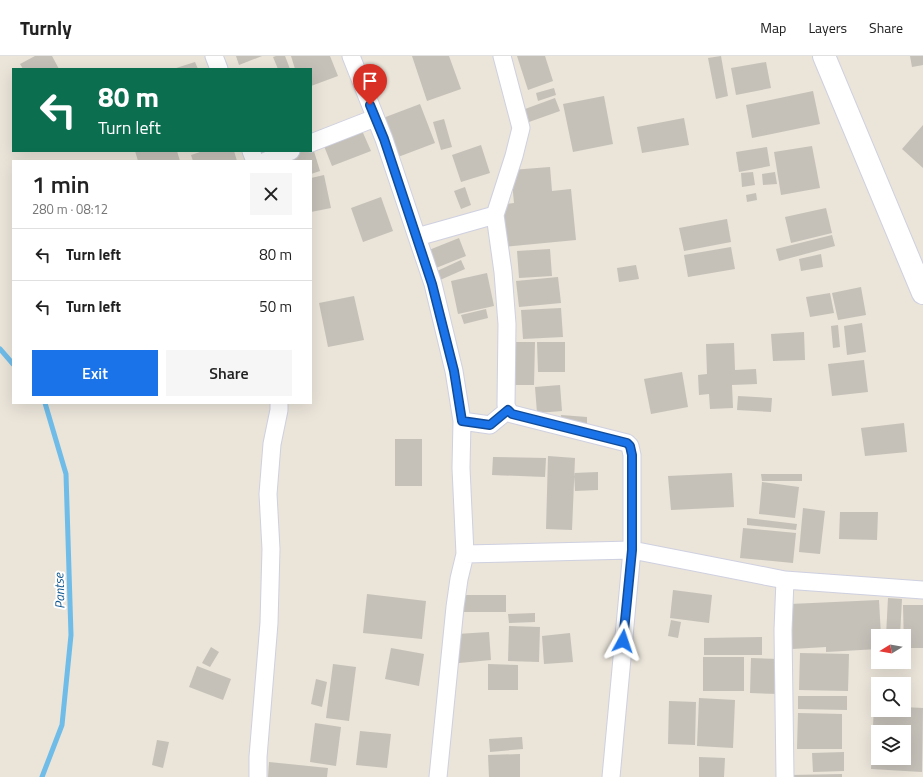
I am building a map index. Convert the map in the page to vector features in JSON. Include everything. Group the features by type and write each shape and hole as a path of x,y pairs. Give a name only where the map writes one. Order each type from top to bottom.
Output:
{"street":[{"path":"214,56 219,68"},
{"path":"351,56 375,118 432,284 454,371 462,421 461,468 465,554 459,579 455,607 438,777"},
{"path":"502,56 521,128 514,156 495,215 508,324 506,405 512,414 627,443 630,446 632,455 632,550 611,777"},
{"path":"824,56 923,293"},
{"path":"312,143 375,118"},
{"path":"268,160 288,152"},
{"path":"417,237 495,215"},
{"path":"258,777 258,757 270,601 271,549 268,494 272,444 279,404"},
{"path":"462,421 490,425 508,410"},
{"path":"465,554 632,550 785,580 923,590"},
{"path":"785,580 783,630 785,777"}],"building":[{"path":"35,56 52,56 58,68 22,68 20,64"},
{"path":"236,56 262,56 239,65"},
{"path":"285,56 290,68 278,68 273,57"},
{"path":"291,56 330,56 338,76 312,86 312,68 295,68"},
{"path":"412,56 449,56 461,89 427,101"},
{"path":"517,56 545,56 553,81 528,90"},
{"path":"721,56 728,96 716,99 708,58"},
{"path":"910,56 923,56 923,65 912,67"},
{"path":"195,62 198,68 176,68"},
{"path":"766,62 771,88 736,95 731,68"},
{"path":"554,88 556,95 538,101 536,93"},
{"path":"813,91 820,124 752,138 746,105"},
{"path":"604,96 613,144 573,152 563,104"},
{"path":"555,98 560,111 529,122 525,109"},
{"path":"420,104 435,143 398,157 383,118"},
{"path":"684,118 689,145 642,153 637,127"},
{"path":"444,119 452,147 441,150 433,122"},
{"path":"923,125 923,168 902,149"},
{"path":"360,126 371,151 332,166 322,141"},
{"path":"481,145 490,173 461,182 452,155"},
{"path":"812,146 820,188 781,195 774,152"},
{"path":"767,147 770,166 739,172 736,152"},
{"path":"313,148 320,171 312,174 312,160 274,160 300,152 312,152"},
{"path":"135,152 177,152 180,160 138,160"},
{"path":"200,152 234,152 237,160 193,160 191,155"},
{"path":"550,167 552,191 571,189 576,240 502,247 498,205 514,203 511,170"},
{"path":"753,172 755,185 742,187 741,173"},
{"path":"775,172 777,184 763,185 762,174"},
{"path":"324,175 331,208 312,212 312,178"},
{"path":"465,187 471,205 461,209 454,191"},
{"path":"756,193 757,200 747,202 746,195"},
{"path":"381,197 393,231 363,242 351,208"},
{"path":"826,208 832,233 791,243 785,217"},
{"path":"727,219 731,242 684,251 679,228"},
{"path":"832,235 835,246 779,261 776,249"},
{"path":"459,238 466,256 436,268 429,250"},
{"path":"731,247 735,269 688,277 684,255"},
{"path":"550,249 552,276 519,278 517,251"},
{"path":"821,254 823,267 801,271 799,259"},
{"path":"461,260 465,269 440,280 437,271"},
{"path":"636,265 639,279 619,282 617,268"},
{"path":"487,273 494,306 458,314 451,281"},
{"path":"558,277 561,303 519,307 516,281"},
{"path":"861,287 866,315 838,320 832,293"},
{"path":"830,293 834,313 810,317 806,297"},
{"path":"354,296 364,340 328,347 319,303"},
{"path":"561,308 563,337 523,339 521,310"},
{"path":"486,309 488,318 464,324 461,315"},
{"path":"862,323 866,352 847,355 844,326"},
{"path":"838,325 840,347 833,348 831,326"},
{"path":"804,332 805,360 773,361 771,334"},
{"path":"511,342 535,342 534,385 511,385"},
{"path":"537,342 565,342 565,372 538,372"},
{"path":"734,343 735,370 756,369 757,384 732,385 733,408 710,409 709,394 699,395 698,375 707,374 706,344"},
{"path":"864,360 868,392 832,396 828,364"},
{"path":"682,372 688,407 651,414 644,379"},
{"path":"560,385 562,411 537,413 535,387"},
{"path":"738,396 772,398 771,412 737,410"},
{"path":"561,415 587,417 587,426 561,424"},
{"path":"904,423 907,452 865,456 861,428"},
{"path":"395,439 422,439 422,486 395,486"},
{"path":"548,456 575,458 572,530 546,529"},
{"path":"493,457 546,458 545,477 492,475"},
{"path":"598,472 598,490 575,491 574,473"},
{"path":"732,473 734,507 671,510 668,476"},
{"path":"761,474 802,474 802,481 762,481"},
{"path":"762,482 799,487 795,518 759,514"},
{"path":"803,508 825,511 820,554 799,552"},
{"path":"840,512 878,512 877,540 839,539"},
{"path":"747,518 797,524 796,530 747,525"},
{"path":"743,528 796,533 793,563 740,558"},
{"path":"673,590 712,595 709,623 670,618"},
{"path":"367,594 426,601 422,639 363,633"},
{"path":"457,595 506,595 506,612 457,612"},
{"path":"888,598 902,599 900,629 886,629"},
{"path":"879,600 881,629 871,629 871,649 826,652 826,647 792,649 790,604"},
{"path":"903,605 923,605 923,648 911,648 911,629 904,629"},
{"path":"535,613 535,622 509,623 508,614"},
{"path":"671,620 681,622 678,638 668,636"},
{"path":"509,626 540,627 539,662 508,661"},
{"path":"489,632 491,660 459,663 457,634"},
{"path":"570,633 573,662 544,664 542,636"},
{"path":"762,637 762,655 704,655 704,638"},
{"path":"211,647 219,652 210,667 202,663"},
{"path":"391,648 424,654 419,686 385,679"},
{"path":"800,653 849,654 848,691 799,690"},
{"path":"703,657 744,657 744,691 703,691"},
{"path":"751,658 780,659 778,694 750,693"},
{"path":"333,664 356,667 349,721 326,718"},
{"path":"488,664 518,665 518,690 488,690"},
{"path":"197,666 231,679 223,700 189,687"},
{"path":"316,679 327,682 322,707 311,704"},
{"path":"798,696 847,696 847,710 798,709"},
{"path":"699,698 735,700 733,748 697,746"},
{"path":"669,701 696,702 695,745 668,744"},
{"path":"911,707 923,708 922,772 871,769 871,765 911,765 911,725 873,725 873,717 911,717"},
{"path":"798,713 842,714 842,749 797,749"},
{"path":"315,723 341,727 336,766 310,762"},
{"path":"360,731 391,734 387,768 356,765"},
{"path":"522,737 523,749 490,752 489,739"},
{"path":"157,740 169,742 163,768 152,765"},
{"path":"844,752 844,771 813,772 812,753"},
{"path":"520,754 520,777 489,777 488,755"},
{"path":"699,757 725,758 724,777 699,777"},
{"path":"269,762 328,768 327,777 268,777"},
{"path":"842,774 842,777 791,777 791,775"}],"waterway":[{"name":"Pantse","path":"0,349 12,363"},
{"name":"Pantse","path":"42,777 62,725 71,635 66,474 45,404"}],"route":[{"path":"370,105 384,139 432,284 454,371 462,421 490,425 508,410 512,414 627,443 630,446 632,455 632,550 623,641"}]}
